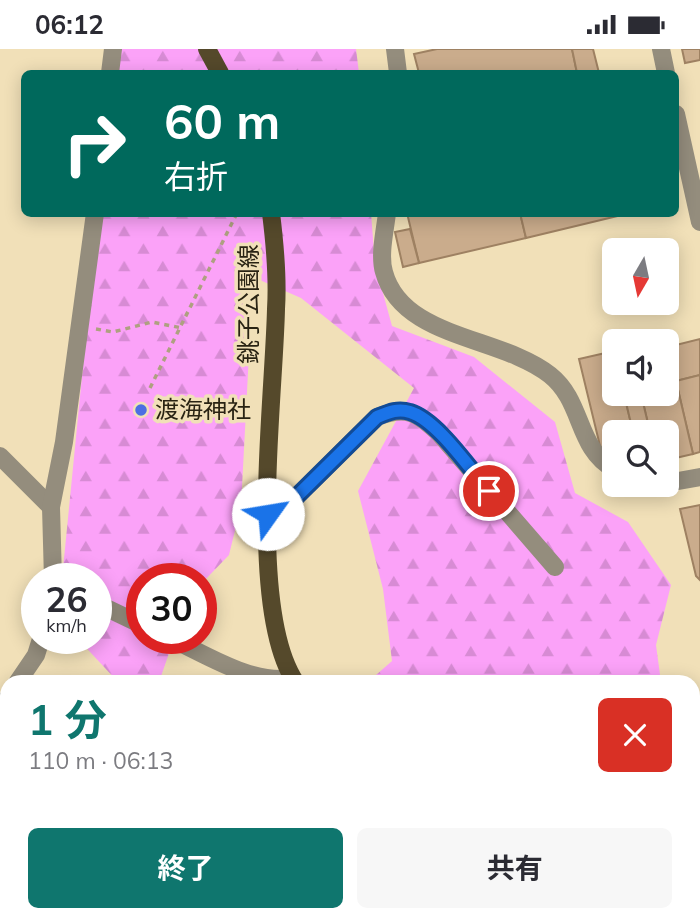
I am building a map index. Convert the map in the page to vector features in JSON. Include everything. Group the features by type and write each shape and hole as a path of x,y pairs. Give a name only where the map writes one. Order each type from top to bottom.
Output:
{"main road":[{"path":"206,49 218,70"},
{"name":"銚子公園線","path":"271,217 277,305 268,514 273,628 292,675"}],"street":[{"path":"110,70 113,49"},
{"path":"396,49 398,70"},
{"path":"661,49 665,70"},
{"path":"679,128 700,222"},
{"path":"53,563 51,507 64,442 94,217"},
{"path":"387,217 383,270 394,297 420,319 506,351 550,375 571,396 582,429 598,460 602,462"},
{"path":"268,514 283,510 377,417 395,409 425,419 555,567"},
{"path":"0,456 51,507"},
{"path":"679,481 700,477"},
{"path":"22,675 36,654"},
{"path":"204,654 261,675"}],"path":[{"path":"150,389 183,328 235,217"},
{"path":"80,326 113,332 152,322 183,328"}],"green space":[{"path":"114,49 356,49 359,70 112,70"},
{"path":"98,217 371,217 375,264 392,326 474,357 555,422 575,493 628,522 671,585 656,645 660,675 376,675 392,661 383,589 358,491 414,388 301,298 253,277 241,506 229,555 217,567 217,563 126,563 126,654 169,654 161,675 111,675 92,654 112,654 112,563 64,563"}],"building":[{"path":"437,49 572,49 576,70 418,70 414,54"},
{"path":"572,49 593,49 598,70 576,70"},
{"path":"682,49 700,49 700,60 685,63"},
{"path":"408,217 521,217 526,238 419,263"},
{"path":"521,217 613,217 526,238"},
{"path":"410,229 419,263 403,267 395,232"},
{"path":"700,339 700,375 679,380 679,344"},
{"path":"602,354 602,406 627,406 630,420 602,420 602,450 601,450 579,359"},
{"path":"700,375 700,452 693,454 679,394 679,380"},
{"path":"679,394 693,454 679,457 679,420 647,420 644,406 679,406"},
{"path":"627,406 644,406 647,420 630,420"},
{"path":"700,505 700,580 696,576 680,509"}],"place":[{"name":"渡海神社","path":"141,410"}],"route":[{"path":"268,514 283,510 377,417 395,409 425,419 489,491"}]}
